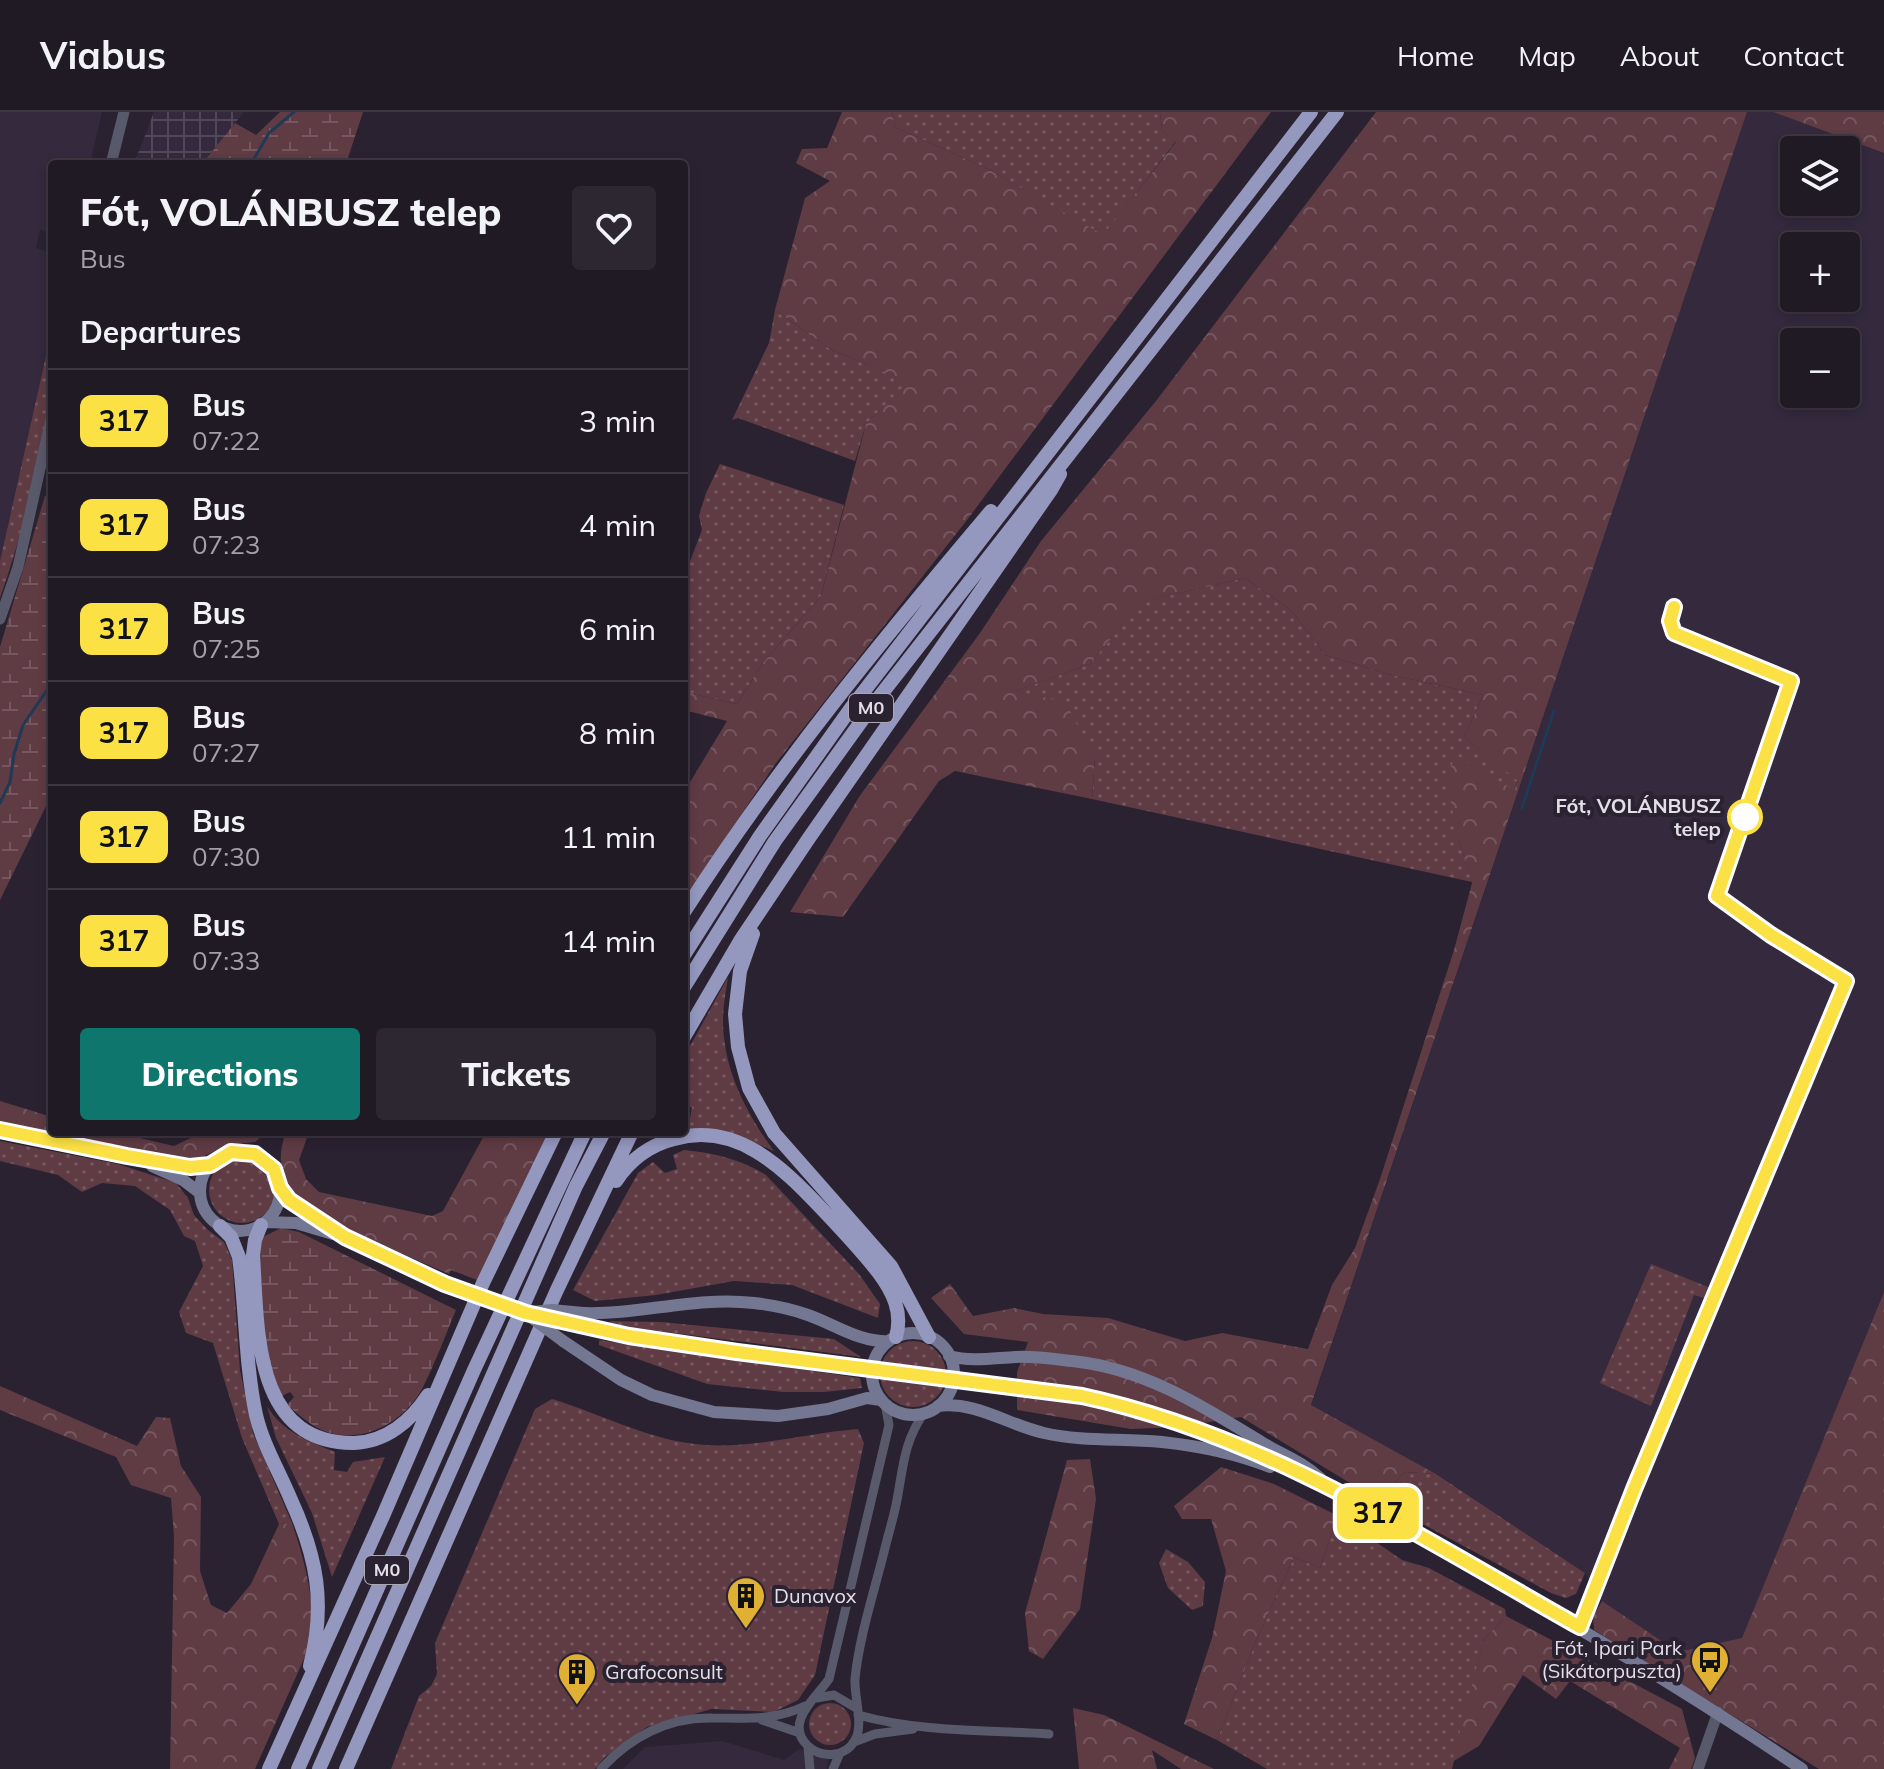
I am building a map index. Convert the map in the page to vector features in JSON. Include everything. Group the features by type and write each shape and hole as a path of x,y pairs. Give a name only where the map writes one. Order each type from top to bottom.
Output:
{"highway":[{"name":"M0","path":"688,949 812,761 1311,112"},
{"name":"M0","path":"688,981 759,866 819,778 921,641 1337,112"},
{"path":"688,1030 768,900 1051,490 1077,441"},
{"path":"688,906 782,769 864,663 997,504 1028,479"},
{"path":"768,900 748,946 736,997 738,1047 749,1088 782,1144 891,1266 929,1337"},
{"path":"269,1769 520,1202 554,1136"},
{"name":"M0","path":"298,1769 493,1329 583,1136"},
{"name":"M0","path":"319,1769 576,1186 602,1136"},
{"path":"346,1769 556,1292 630,1136"},
{"path":"598,1203 632,1161 660,1143 678,1137 707,1136 751,1148 788,1173 891,1289 900,1324 892,1339"},
{"path":"264,1224 255,1240 253,1255 263,1367 273,1397 296,1424 310,1434 341,1443 362,1443 380,1438 395,1431 419,1410 446,1368"},
{"path":"220,1226 231,1237 239,1257 256,1416 264,1442 305,1534 317,1582 320,1603 316,1644 301,1698"}],"main road":[{"path":"0,1129 190,1167 210,1165 231,1152 255,1154 274,1169 280,1188 289,1200 345,1237 445,1284 526,1313 660,1341 1082,1396 1137,1409 1205,1431 1329,1486 1580,1627 1718,1712 1802,1769"},
{"path":"127,1156 183,1180 200,1193"},
{"path":"210,1165 200,1193 203,1206 220,1226 244,1231 264,1224 296,1223 345,1237"},
{"path":"264,1224 279,1201 280,1188"},
{"path":"526,1313 552,1310 624,1312 697,1301 758,1303 807,1315 865,1339 892,1339 912,1333 929,1337 941,1345 949,1356 953,1371 951,1387 938,1406"},
{"path":"526,1313 621,1380 652,1395 714,1412 778,1416 828,1409 867,1398 883,1402 903,1414 924,1413 938,1406 963,1405 1046,1434 1211,1449 1301,1480 1329,1486"},
{"path":"883,1402 875,1391 872,1369 881,1349 892,1339"},
{"path":"949,1356 972,1360 1019,1357 1075,1361 1126,1371 1210,1409 1266,1445 1307,1466 1329,1486"}],"street":[{"path":"112,160 124,112"},
{"path":"0,619 18,567 48,433"},
{"path":"1580,1627 1634,1489 1846,981"},
{"path":"810,1769 808,1747 800,1733 800,1721 829,1679 889,1425 883,1402"},
{"path":"854,1742 859,1728 855,1679 897,1500 904,1454 912,1430 924,1413"},
{"path":"601,1769 620,1749 646,1732 708,1717 759,1719 790,1713 812,1701 834,1695 857,1712 877,1721 1049,1734"},
{"path":"1698,1769 1718,1712"},
{"path":"759,1719 800,1733"},
{"path":"833,1769 840,1753 854,1742 875,1734 928,1727"},
{"path":"808,1747 821,1754 840,1753"}],"shaded area":[{"path":"0,112 102,112 91,160 48,160 48,232 40,230 36,248 48,252 48,347 0,561"},
{"path":"154,112 244,112 205,160 136,160"},
{"path":"1747,112 1773,112 1838,136 1780,136 1780,216 1860,216 1860,144 1884,153 1884,1292 1742,1639 1678,1652 1602,1601 1585,1573 1436,1474 1311,1406"},
{"path":"723,1741 784,1760 799,1749 829,1757 827,1769 623,1769 645,1747"}],"green space":[{"path":"280,112 363,112 347,160 205,160 235,123 256,135"},
{"path":"842,112 892,112 895,127 988,169 1103,235 1176,142 1162,131 1160,112 1271,112 967,520 776,763 688,893 688,785 727,721 688,711 688,693 737,704 762,664 821,596 866,424 908,382 830,349 775,310 805,198 830,181 796,163 802,149 827,148"},
{"path":"892,112 1160,112 1162,131 1176,141 1103,236 988,169 895,127"},
{"path":"1376,112 1747,112 1311,1405 1436,1474 1405,1472 1378,1500 1241,1417 1178,1427 1131,1429 1017,1410 1017,1372 1028,1342 964,1334 931,1298 950,1284 973,1316 1014,1308 1043,1314 1108,1318 1185,1341 1222,1333 1308,1349 1332,1285 1355,1248 1380,1179 1454,950 1472,883 1458,839 1446,777 1456,755 1514,790 1518,781 1464,737 1483,695 1392,675 1325,655 1291,610 1245,578 1141,602 1090,664 1016,691 1065,702 1095,758 1092,799 955,771 939,781 843,917 790,912 859,797 980,633 1041,541 1156,401"},
{"path":"1773,112 1884,112 1884,153 1860,144 1860,136 1838,136"},
{"path":"775,310 830,349 909,382 866,424 855,461 738,418 732,420 769,343"},
{"path":"48,347 48,404 38,462 25,518 0,598 0,561"},
{"path":"720,464 844,505 821,596 762,664 737,704 688,693 688,567 702,530 699,516"},
{"path":"48,495 48,802 0,900 0,647 45,496"},
{"path":"1245,578 1291,610 1325,655 1392,675 1483,695 1464,737 1518,780 1514,790 1458,839 1472,882 1092,799 1095,758 1015,691 1090,664 1140,602"},
{"path":"728,977 723,1020 727,1056 738,1090 774,1151 737,1135 688,1130 692,1107 688,1106 688,1050"},
{"path":"0,1101 48,1116 48,1135 0,1125"},
{"path":"55,1136 131,1136 174,1146 195,1136 262,1136 255,1142 227,1145 190,1163"},
{"path":"285,1136 308,1136 299,1160 306,1179 319,1192 432,1216 443,1211 484,1136 548,1136 477,1280 451,1270 449,1274 402,1254 301,1202 289,1189 282,1174"},
{"path":"0,1141 118,1164 176,1183 188,1198 194,1215 224,1242 232,1260 240,1370 253,1433 292,1523 279,1524 242,1438 213,1343 186,1333 179,1312 203,1266 195,1241 184,1236 170,1210 135,1186 102,1183 82,1192 58,1175 0,1161"},
{"path":"684,1150 726,1158 766,1175 859,1274 880,1304 878,1318 792,1285 734,1281 656,1295 595,1301 573,1290 638,1173 653,1162 665,1173 677,1169 673,1155"},
{"path":"236,1157 248,1157 260,1162 270,1172 275,1190 273,1203 260,1218 248,1223 236,1223 224,1218 214,1208 209,1196 209,1184 214,1172 224,1162"},
{"path":"281,1228 299,1232 456,1310 422,1389 406,1410 385,1426 360,1434 327,1432 287,1405 294,1397 290,1392 282,1396 265,1342 258,1247 263,1237"},
{"path":"1651,1264 1713,1289 1710,1300 1694,1295 1651,1406 1600,1383"},
{"path":"1884,1292 1884,1769 1819,1769 1594,1630 1593,1617 1602,1601 1678,1652 1742,1638"},
{"path":"610,1321 661,1322 834,1339 861,1357 611,1325"},
{"path":"599,1340 860,1378 862,1388 783,1392 707,1384 599,1345"},
{"path":"906,1341 920,1341 932,1346 941,1355 946,1374 944,1387 937,1398 920,1407 906,1407 894,1402 885,1393 880,1381 880,1367 885,1355 894,1346"},
{"path":"0,1386 137,1446 156,1417 170,1418 181,1466 201,1497 200,1571 211,1605 227,1613 251,1584 279,1524 292,1523 308,1583 312,1613 311,1643 255,1769 170,1769 174,1537 171,1498 131,1485 116,1457 0,1410"},
{"path":"552,1399 646,1433 705,1445 744,1444 858,1429 864,1443 815,1675 798,1700 774,1712 712,1709 647,1727 605,1757 595,1769 391,1769 419,1696 431,1686 437,1674 435,1643 535,1409"},
{"path":"267,1406 288,1429 335,1452 334,1470 347,1472 353,1462 385,1457 332,1577 312,1513 276,1438"},
{"path":"1090,1459 1096,1499 1080,1609 1043,1659 1029,1651 1025,1613 1067,1460"},
{"path":"1221,1467 1274,1484 1338,1516 1320,1568 1294,1557 1256,1641 1217,1740 1184,1724 1212,1638 1226,1571 1211,1519 1182,1519 1174,1506"},
{"path":"1405,1472 1436,1474 1585,1573 1576,1594 1566,1598 1551,1593 1378,1500"},
{"path":"1338,1516 1402,1560 1429,1568 1505,1609 1506,1616 1484,1639 1452,1769 1267,1769 1217,1740 1256,1641 1294,1557 1320,1568"},
{"path":"1166,1549 1188,1562 1205,1582 1203,1606 1192,1610 1168,1588 1159,1563"},
{"path":"1506,1616 1682,1709 1695,1758 1691,1769 1669,1769 1680,1748 1570,1681 1556,1699 1523,1675 1479,1746 1452,1762 1484,1639"},
{"path":"830,1703 845,1709 851,1724 845,1739 830,1745 815,1739 809,1724 815,1709"},
{"path":"1073,1708 1104,1715 1214,1769 1181,1769 1152,1750 1157,1769 1079,1769"}],"waterway":[{"path":"253,160 269,133 294,112"},
{"path":"0,803 10,782 23,725 48,689"},
{"path":"1522,808 1554,711"}],"bus line":[{"name":"317","path":"0,1130 190,1167 210,1165 231,1152 255,1154 274,1169 280,1188 289,1200 345,1237 445,1284 526,1313 574,1325 737,1352 1082,1396 1182,1423 1329,1486 1580,1627 1634,1489 1846,981 1771,935 1717,896 1791,681 1674,633 1670,621 1674,607"}],"place":[{"name":"Fót, VOLÁNBUSZ telep","path":"1745,817"},
{"name":"Dunavox","path":"746,1630"},
{"name":"Fót, Ipari Park (Sikátorpuszta)","path":"1710,1694"},
{"name":"Grafoconsult","path":"577,1706"}]}
